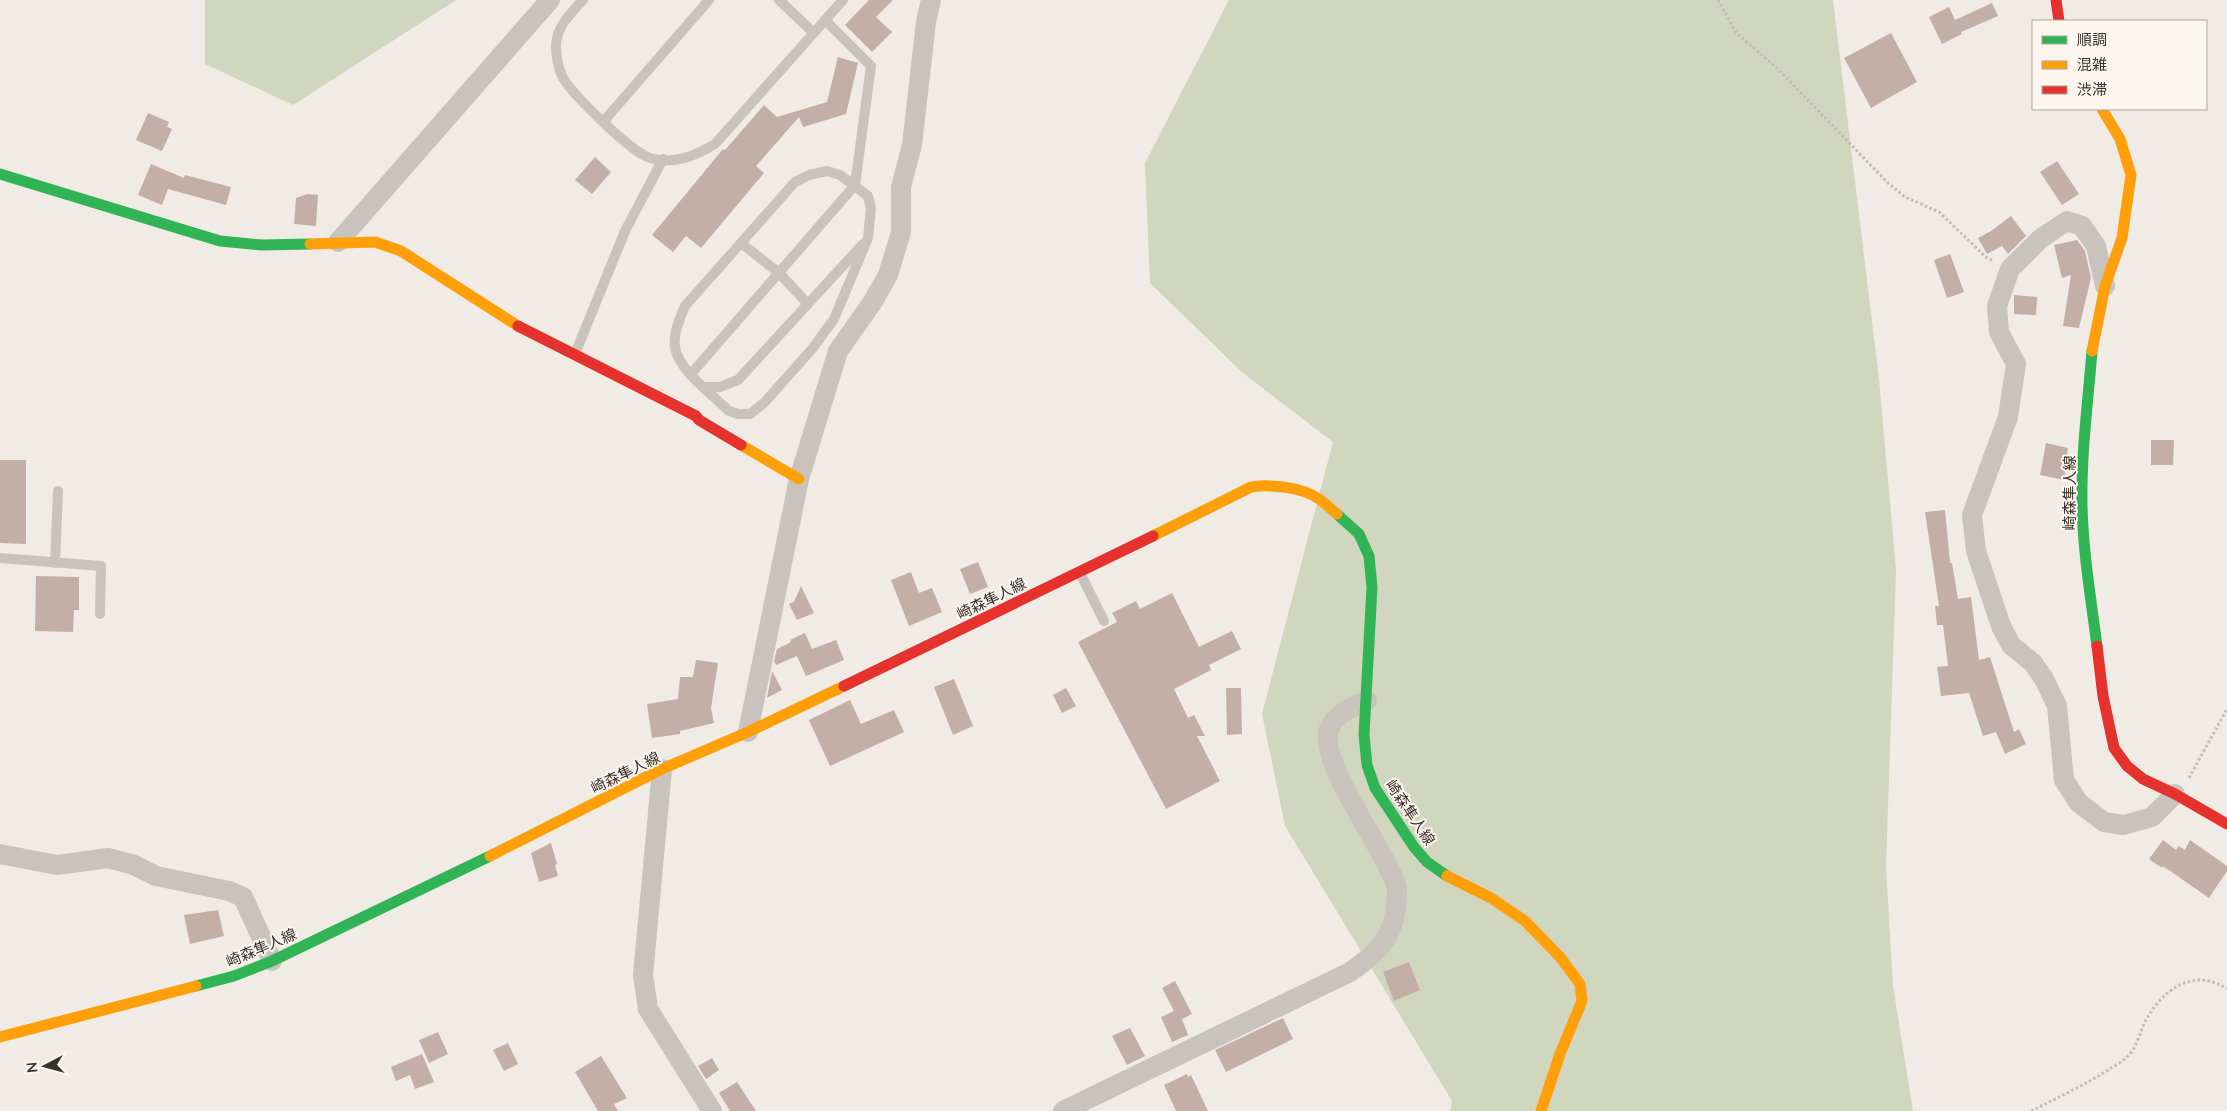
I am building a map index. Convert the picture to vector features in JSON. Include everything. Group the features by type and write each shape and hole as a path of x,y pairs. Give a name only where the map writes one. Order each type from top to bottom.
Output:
{"main road":[{"path":"2056,0 2059,20"},
{"name":"崎森隼人線","path":"2103,110 2120,139 2130,175 2127,214 2122,238 2105,286 2093,339 2087,392 2082,504 2084,542 2103,696 2114,748 2127,766 2143,779 2175,794 2227,824"},
{"path":"0,174 189,234 220,241 262,245 375,242 401,251 523,329 696,416 699,420 800,479"},
{"name":"崎森隼人線","path":"0,1038 234,976 272,961 502,850 662,769 748,732 1080,572 1251,487 1263,485 1287,487 1318,498 1360,534 1369,556 1372,588 1368,700 1364,735 1367,765 1375,788 1414,847 1427,862 1444,874 1491,898 1525,921 1560,957 1580,984 1582,1001 1560,1054 1541,1111"}],"street":[{"path":"338,242 550,0"},
{"path":"748,732 800,479 838,351 872,303 888,275 901,232 901,187 912,145 926,22 931,0"},
{"path":"2105,286 2096,246 2082,226 2067,221 2040,238 2010,269 1997,306 1999,332 2016,364 2008,417 1972,515 1976,551 2001,626 2011,645 2033,663 2044,679 2057,706 2064,780 2079,802 2104,822 2124,825 2152,817 2175,794"},
{"path":"1063,1111 1350,972 1372,957 1384,942 1394,923 1397,889 1360,821 1330,754 1329,731 1336,719 1348,708 1368,700"},
{"path":"662,769 643,974 648,1009 712,1111"},
{"path":"0,854 57,865 108,858 134,865 156,876 229,891 243,897 252,913 272,961"}],"lane":[{"path":"583,0 562,23 556,43 558,63 564,78 603,122 635,150 650,158 674,161 695,156 715,144 843,0"},
{"path":"603,122 709,0"},
{"path":"779,0 814,33"},
{"path":"692,374 855,185 871,66 825,20"},
{"path":"574,355 625,231 663,159"},
{"path":"827,170 840,175 855,185 868,196 871,208 868,238 834,319 812,349 764,403 750,414 738,414 729,411 682,365 675,347 676,331 685,306 795,182 827,170"},
{"path":"705,387 720,387 738,380 868,238"},
{"path":"741,243 778,273 808,304"},
{"path":"55,563 58,491"},
{"path":"0,558 101,566 100,614"},
{"path":"1080,572 1104,620"}],"path":[{"path":"1718,0 1737,34 1775,66 1888,183 1906,196 1939,212 1987,258 2010,269"},
{"path":"2175,794 2192,774 2227,709"},
{"path":"2031,1111 2087,1084 2128,1056 2147,1018 2171,990 2182,982 2196,979 2218,983 2227,989"}],"green space":[{"path":"205,0 456,0 293,105 205,64"},
{"path":"1229,0 1833,0 1879,379 1896,570 1886,867 1893,986 1913,1111 1450,1111 1452,1101 1285,826 1262,714 1333,442 1243,373 1150,283 1145,163"}],"building":[{"path":"869,0 893,0 876,17 892,32 872,52 845,25"},
{"path":"1992,3 1998,16 1961,32 1962,34 1942,44 1929,17 1949,7 1955,20"},
{"path":"1891,33 1917,82 1871,108 1844,58"},
{"path":"838,57 858,63 846,114 803,127 799,117 756,166 764,173 701,248 686,236 673,252 652,235 723,149 725,150 764,105 777,117 827,102"},
{"path":"148,113 169,122 167,127 172,129 162,151 136,140"},
{"path":"595,157 611,172 592,194 575,180"},
{"path":"2057,161 2079,194 2062,205 2040,172"},
{"path":"151,164 184,178 185,175 231,187 226,205 168,189 162,205 138,195"},
{"path":"307,194 318,195 316,226 294,224 296,198"},
{"path":"2011,216 2026,236 2008,254 2002,246 1987,254 1978,238"},
{"path":"2077,240 2085,251 2091,278 2079,328 2063,326 2071,275 2062,278 2054,245"},
{"path":"1950,254 1964,292 1947,298 1934,260"},
{"path":"2014,295 2037,297 2036,315 2014,314"},
{"path":"2151,440 2174,440 2173,465 2151,465"},
{"path":"2046,443 2068,448 2064,480 2040,475"},
{"path":"0,460 26,460 26,544 0,543"},
{"path":"1945,510 1950,563 1952,563 1958,599 1971,597 1979,660 1990,657 2014,732 2019,729 2026,744 2005,754 1996,732 1983,736 1969,693 1941,696 1937,667 1948,666 1943,625 1937,625 1935,606 1939,606 1925,512"},
{"path":"978,562 988,587 970,594 960,569"},
{"path":"911,572 919,593 932,588 942,612 909,626 891,580"},
{"path":"36,576 79,577 79,610 74,610 73,632 35,631"},
{"path":"801,586 814,613 797,620 789,604 794,602"},
{"path":"1172,593 1199,647 1232,631 1241,649 1209,665 1211,670 1174,689 1188,718 1194,715 1205,736 1197,736 1220,781 1166,809 1078,642 1117,622 1112,613 1136,601 1140,609"},
{"path":"805,633 812,649 836,640 844,660 806,676 797,656 776,665 774,661 777,649"},
{"path":"696,660 718,663 711,708 714,723 680,731 680,734 652,738 647,704 678,699 680,677 693,677"},
{"path":"772,671 782,690 767,698"},
{"path":"954,679 973,726 953,735 934,687"},
{"path":"1066,688 1076,706 1062,713 1053,695"},
{"path":"1226,688 1241,688 1242,734 1227,735"},
{"path":"850,700 861,724 894,710 904,732 830,766 809,720"},
{"path":"2163,840 2176,850 2179,846 2185,850 2190,840 2227,866 2227,871 2209,898 2163,866 2162,868 2149,859"},
{"path":"551,843 557,864 555,865 558,876 539,882 531,853"},
{"path":"218,910 224,936 190,944 184,915"},
{"path":"1409,962 1420,990 1394,1001 1383,972"},
{"path":"1175,981 1192,1014 1182,1019 1188,1035 1172,1042 1161,1017 1174,1011 1162,988"},
{"path":"1283,1018 1293,1039 1226,1072 1215,1050"},
{"path":"1130,1028 1145,1056 1127,1065 1112,1036"},
{"path":"438,1032 448,1054 429,1063 419,1040"},
{"path":"508,1043 518,1064 504,1071 493,1050"},
{"path":"422,1054 434,1082 415,1089 410,1075 396,1081 391,1067"},
{"path":"601,1056 627,1098 614,1104 618,1111 598,1111 575,1072"},
{"path":"712,1058 719,1070 706,1079 698,1066"},
{"path":"1187,1074 1188,1077 1191,1075 1208,1111 1176,1111 1164,1085"},
{"path":"737,1082 756,1111 730,1111 719,1093"}],"traffic: fast":[{"path":"0,174 220,241 262,245 310,244"},
{"path":"2092,351 2084,447 2082,505 2086,558 2097,646"},
{"path":"1337,514 1359,534 1369,556 1372,587 1364,735 1367,765 1375,788 1414,847 1427,862 1447,876"},
{"path":"196,986 234,976 272,961 490,856"}],"traffic: slow":[{"path":"2092,351 2105,286 2122,238 2131,175 2120,139 2103,110"},
{"path":"310,244 375,242 401,251 518,326"},
{"path":"741,445 799,479"},
{"path":"1153,536 1251,487 1277,486 1295,489 1319,499 1337,514"},
{"path":"490,856 662,769 748,732 844,686"},
{"path":"1447,876 1491,898 1525,921 1560,957 1580,984 1582,1001 1560,1054 1541,1111"},
{"path":"0,1037 196,986"}],"traffic: jam":[{"path":"2056,0 2059,20"},
{"path":"518,326 696,416 699,420 741,445"},
{"path":"844,686 1153,536"},
{"path":"2097,646 2103,696 2114,748 2127,766 2143,779 2175,794 2227,824"}]}
